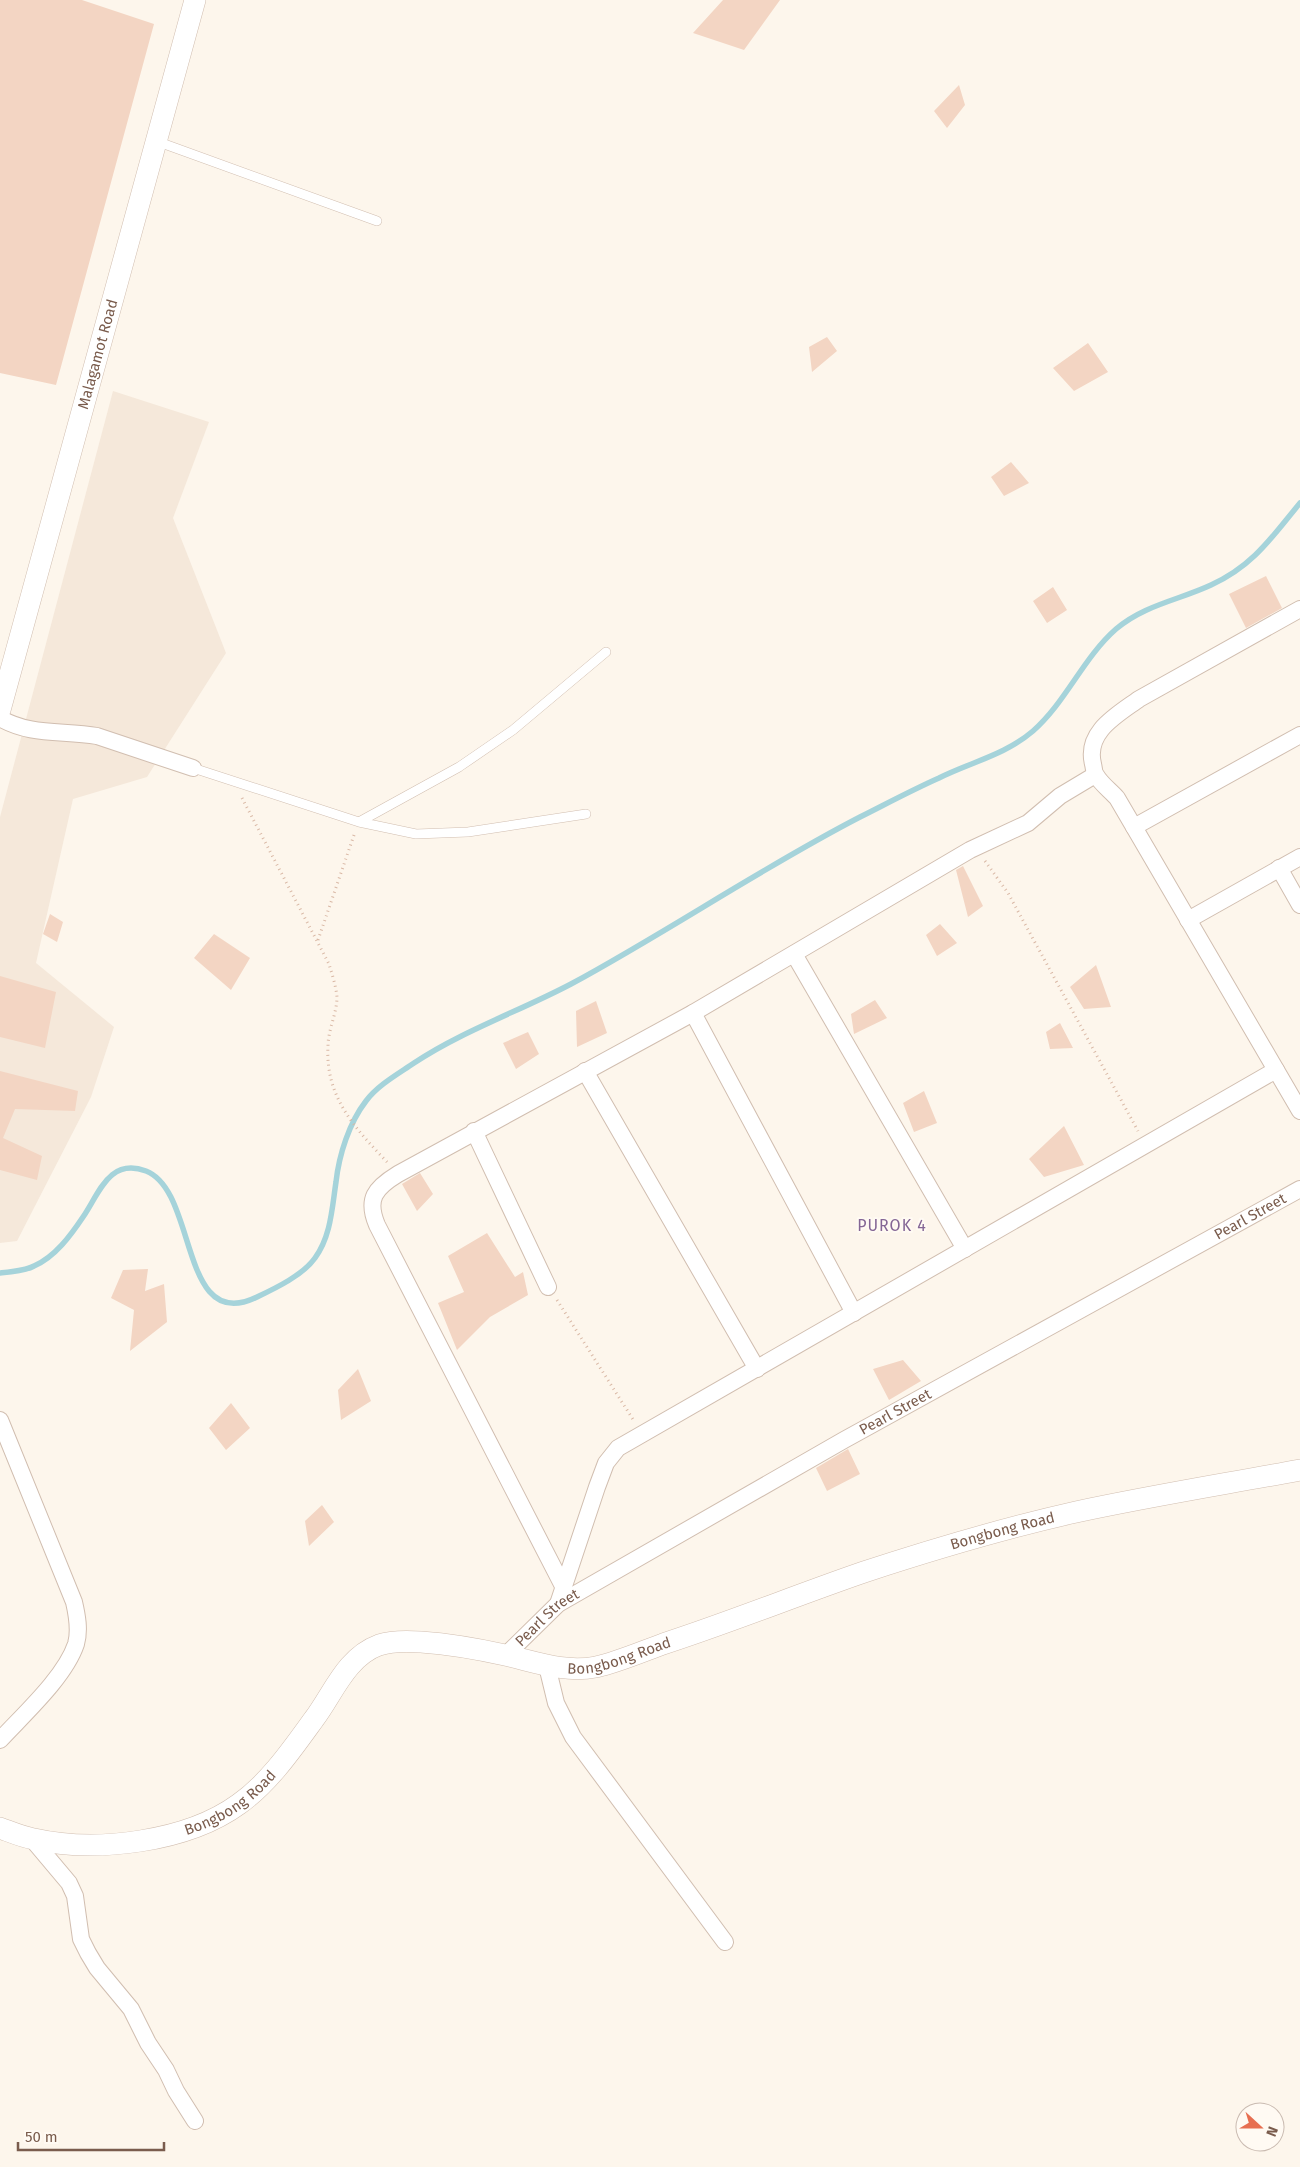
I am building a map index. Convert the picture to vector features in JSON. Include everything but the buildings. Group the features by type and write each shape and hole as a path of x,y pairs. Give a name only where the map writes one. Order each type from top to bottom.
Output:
{"street":[{"name":"Malagamot Road","path":"0,710 195,0"},
{"path":"1300,608 1139,699 1114,716 1101,728 1094,741 1092,760 1095,775 1118,798 1300,1111"},
{"path":"0,718 14,726 28,730 81,733 97,736 193,768"},
{"path":"1134,827 1300,735"},
{"path":"564,1588 376,1226 371,1206 374,1196 383,1184 398,1174 693,1012 970,850 1028,823 1060,796 1095,775"},
{"path":"1188,920 1300,857"},
{"path":"1279,868 1300,905"},
{"path":"794,954 965,1249"},
{"path":"693,1012 854,1313"},
{"path":"558,1604 606,1463 618,1448 1276,1070"},
{"path":"585,1071 757,1369"},
{"path":"474,1132 548,1286"},
{"name":"Pearl Street","path":"506,1655 558,1604 835,1445 1300,1189"},
{"path":"0,1420 74,1602 78,1620 76,1643 62,1671 0,1740"},
{"name":"Bongbong Road","path":"0,1828 32,1839 88,1845 122,1843 188,1830 217,1817 241,1804 268,1777 316,1717 342,1675 360,1657 378,1645 405,1641 438,1643 506,1655 547,1666 567,1669 596,1667 720,1625 864,1572 1047,1520 1152,1497 1300,1470"},
{"path":"547,1666 556,1703 573,1737 725,1942"},
{"path":"32,1839 69,1883 75,1896 81,1939 88,1954 131,2009 148,2043 195,2121"}],"lane":[{"path":"156,141 377,221"},
{"path":"358,822 459,767 513,730 606,652"},
{"path":"193,768 358,822 416,834 440,834 586,814"}],"path":[{"path":"234,782 318,941 335,982 337,998 327,1047 330,1073 338,1102 352,1125 398,1174"},
{"path":"318,941 358,822"},
{"path":"970,850 985,861 1008,893 1146,1146"},
{"path":"548,1286 643,1434"}],"shaded area":[{"path":"113,391 209,422 173,518 226,653 147,777 73,799 36,963 114,1027 91,1097 17,1241 0,1243 0,817"}],"waterway":[{"path":"0,1273 30,1268 49,1257 73,1231 107,1180 114,1173 123,1169 133,1168 146,1171 162,1184 174,1204 201,1279 214,1296 232,1303 257,1297 289,1280 304,1270 320,1249 328,1231 342,1150 360,1110 371,1095 382,1085 414,1063 452,1041 552,994 607,964 751,878 860,817 919,787 1011,746 1033,731 1045,719 1094,653 1116,629 1150,608 1211,585 1239,569 1261,550 1300,503"}],"district":[{"name":"PUROK 4","path":"892,1225"}]}
